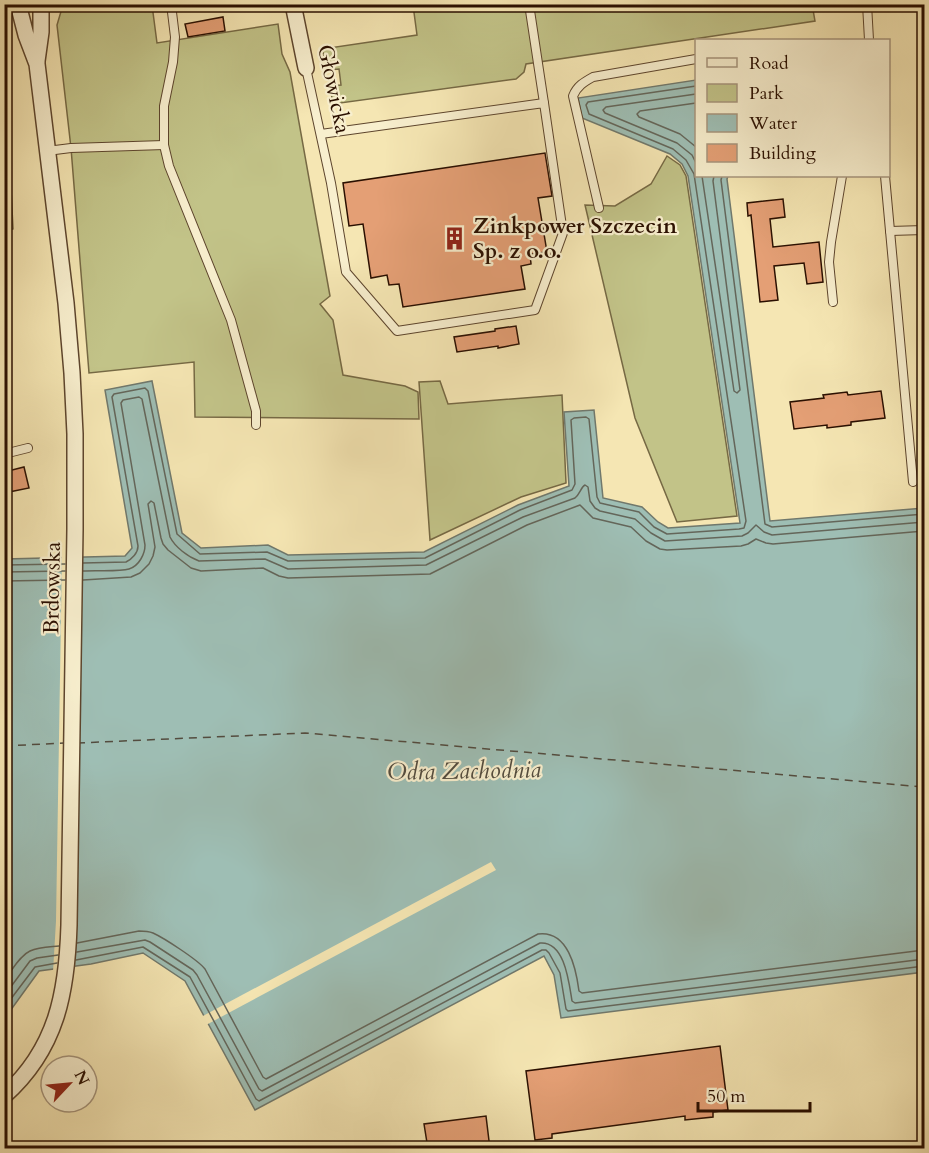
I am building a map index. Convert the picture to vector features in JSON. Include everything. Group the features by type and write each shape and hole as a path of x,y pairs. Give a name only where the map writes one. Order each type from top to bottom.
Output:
{"street":[{"name":"Brdowska","path":"18,4 37,64"},
{"name":"Brdowska","path":"4,1096 29,1071 47,1041 59,1011 66,973 68,936 75,448 66,303 37,64 41,32 41,4"},
{"name":"Głowicka","path":"293,4 306,68"},
{"name":"Brdowska","path":"4,11 15,21 29,43"}],"lane":[{"path":"171,4 175,38 173,62 164,106 164,145 169,166 231,320 256,411 256,426"},
{"path":"321,134 544,103 529,4"},
{"path":"867,4 868,39"},
{"path":"598,208 573,96 575,90 593,77 695,59"},
{"name":"Głowicka","path":"306,68 332,183 346,272 397,331 535,310 563,233 544,103"},
{"path":"47,150 164,145"},
{"path":"833,302 831,242 842,177"},
{"path":"885,177 913,482"},
{"path":"890,231 924,230"},
{"path":"4,454 28,448"}],"green space":[{"path":"65,4 152,5 157,43 278,24 282,54 290,72 330,296 320,304 333,320 343,375 405,386 418,392 419,419 195,417 194,362 89,373 71,148 57,25"},
{"path":"812,4 815,21 526,64 524,72 516,79 333,104 330,86 341,85 339,69 328,70 322,49 417,35 413,5"},
{"path":"5,126 13,229 5,231"},
{"path":"667,156 680,165 686,176 737,516 677,522 635,418 585,205 615,206 651,184"},
{"path":"440,381 448,404 562,395 566,483 521,497 430,540 419,382"}],"water":[{"name":"Odra Zachodnia","path":"695,80 695,177 728,177 770,521 924,508 924,972 561,1018 554,975 544,956 255,1110 185,981 143,953 91,964 39,971 5,1018 5,559 125,556 132,548 105,390 152,381 182,533 201,548 268,545 288,555 424,552 518,505 569,486 564,412 594,410 603,498 642,507 668,528 740,523 688,176 682,164 670,154 582,118 578,98"}],"pier":[{"path":"83,554 75,969 53,972 56,921 62,555"},
{"path":"491,862 496,870 206,1025 201,1017"}],"building":[{"path":"223,17 225,31 188,37 185,24"},
{"name":"Zinkpower Szczecin Sp. z o.o.","path":"545,153 552,196 538,198 547,252 530,254 531,264 521,266 525,289 403,307 399,284 389,285 387,275 371,278 363,224 349,226 343,183"},
{"path":"783,199 785,217 770,219 773,247 819,242 823,282 807,284 804,263 774,266 778,300 760,302 751,215 748,216 747,203"},
{"path":"516,326 519,344 457,352 454,337"},
{"path":"881,391 885,418 851,422 851,425 827,428 827,425 794,429 790,402 824,398 823,395 847,392 848,395"},
{"path":"24,467 29,488 4,493 4,472"},
{"path":"720,1046 728,1110 713,1112 713,1117 685,1120 685,1116 552,1134 552,1138 535,1140 526,1071"},
{"path":"486,1116 490,1149 428,1149 424,1124"}],"ferry route":[{"path":"77,743 305,733 924,787"},
{"path":"4,746 64,743"}],"place":[{"name":"Zinkpower Szczecin Sp. z o.o.","path":"455,239"}]}
